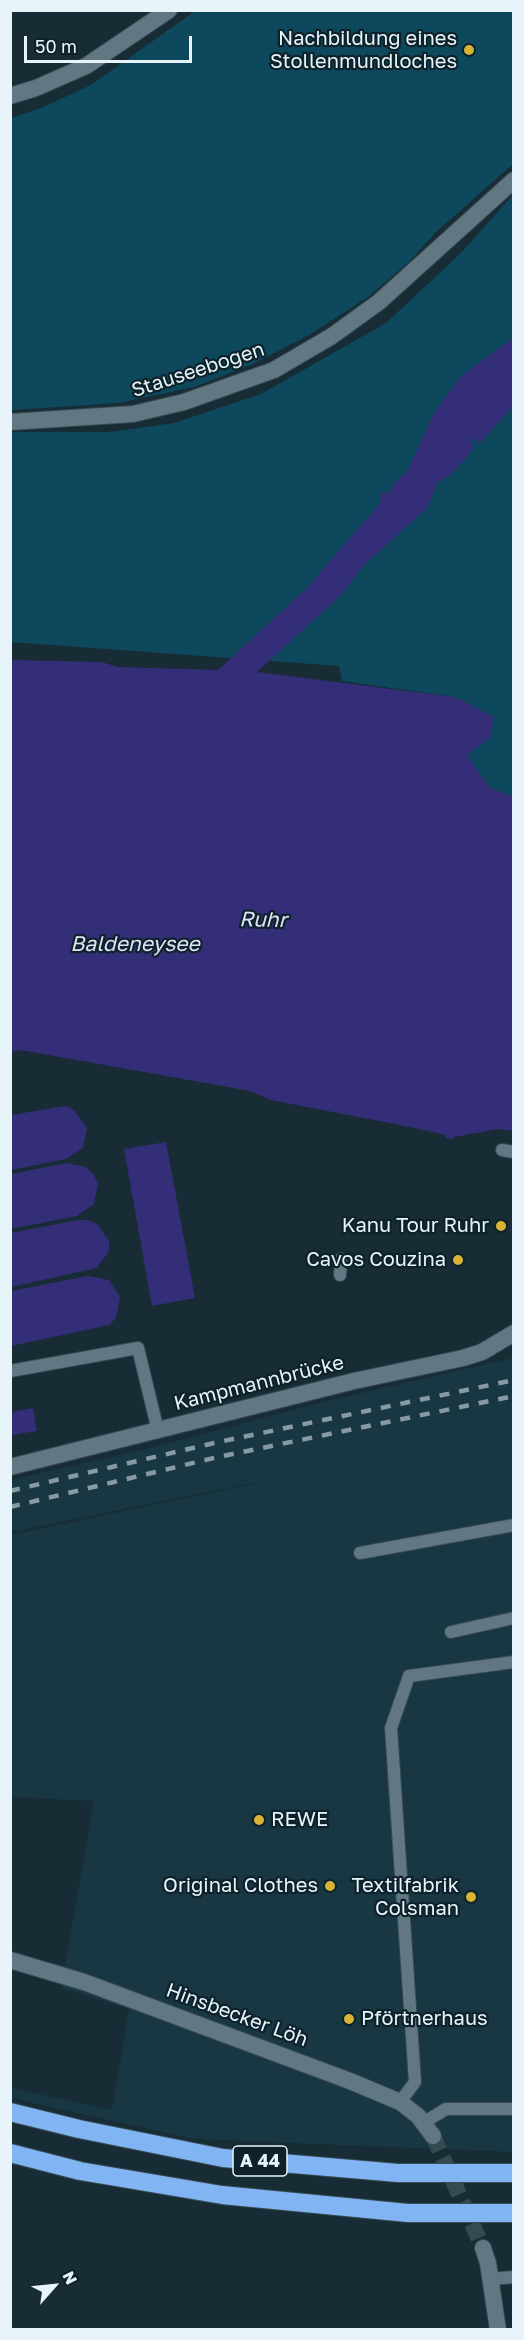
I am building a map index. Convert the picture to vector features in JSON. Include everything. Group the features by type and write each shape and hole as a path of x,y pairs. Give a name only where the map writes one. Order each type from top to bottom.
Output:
{"highway":[{"name":"A 44","path":"10,2112 79,2129 224,2158 398,2173 513,2173"},
{"name":"A 44","path":"10,2153 80,2171 222,2195 408,2213 513,2213"}],"street":[{"path":"10,96 36,88 86,66 169,10"},
{"name":"Stauseebogen","path":"10,422 134,414 184,402 274,370 362,316 513,180"},
{"name":"Kampmannbrücke","path":"10,1467 354,1381 463,1358 482,1352 513,1334"},
{"name":"Hinsbecker Löh","path":"10,1960 84,1982 248,2040 400,2102 428,2130"},
{"path":"483,2248 491,2278 498,2330"}],"lane":[{"path":"340,1275 341,1259"},
{"path":"10,1371 138,1348 158,1431"},
{"path":"360,1553 513,1525"},
{"path":"451,1632 513,1618"},
{"path":"400,2102 415,2082 391,1728 409,1676 513,1662"},
{"path":"428,2130 446,2109 513,2109"},
{"path":"491,2278 513,2277"}],"shaded area":[{"path":"195,11 513,11 513,164 435,233 409,262 368,297 309,335 253,364 194,387 119,403 11,410 11,118 41,108 91,85"},
{"path":"513,195 513,797 490,788 466,755 490,738 455,697 342,681 339,666 11,642 11,432 110,432 174,423 261,394 386,323 461,253"},
{"path":"513,1358 513,2152 194,2139 11,2098 11,2088 112,2110 129,2009 61,1988 94,1801 11,1797 11,1535 322,1469 11,1532 11,1480 162,1445 323,1402"}],"water":[{"path":"513,338 513,406 478,445 477,438 472,441 473,449 453,473 437,483 428,507 363,566 340,596 257,672 455,697 494,717 490,738 467,755 490,788 513,797 513,1131 498,1129 453,1139 445,1138 446,1135 271,1100 250,1091 21,1050 11,1052 11,660 102,662 117,667 218,670 306,589 382,501 380,497 382,492 389,493 396,481 407,472 434,413 461,376"},
{"path":"66,1106 75,1111 87,1128 83,1148 66,1159 11,1170 11,1115"},
{"path":"166,1142 195,1298 152,1306 124,1149"},
{"path":"66,1163 86,1167 94,1175 98,1184 94,1204 77,1216 11,1229 11,1174"},
{"path":"77,1220 88,1220 97,1224 109,1241 109,1251 97,1268 11,1287 11,1233"},
{"path":"88,1276 109,1280 120,1297 116,1318 109,1325 11,1346 11,1291"},
{"path":"33,1408 37,1431 11,1435 11,1412"}],"tunnel":[{"path":"433,2136 483,2248"}],"railway":[{"path":"10,1491 214,1443 514,1380"},
{"path":"10,1507 218,1457 514,1396"}],"place":[{"name":"Nachbildung eines Stollenmundloches","path":"469,50"},
{"name":"Kanu Tour Ruhr","path":"501,1226"},
{"name":"Cavos Couzina","path":"458,1260"},
{"name":"REWE","path":"259,1820"},
{"name":"Original Clothes","path":"330,1886"},
{"name":"Textilfabrik Colsman","path":"471,1897"},
{"name":"Pförtnerhaus","path":"349,2019"}],"water label":[{"name":"Ruhr","path":"263,920"},
{"name":"Baldeneysee","path":"135,944"}]}
